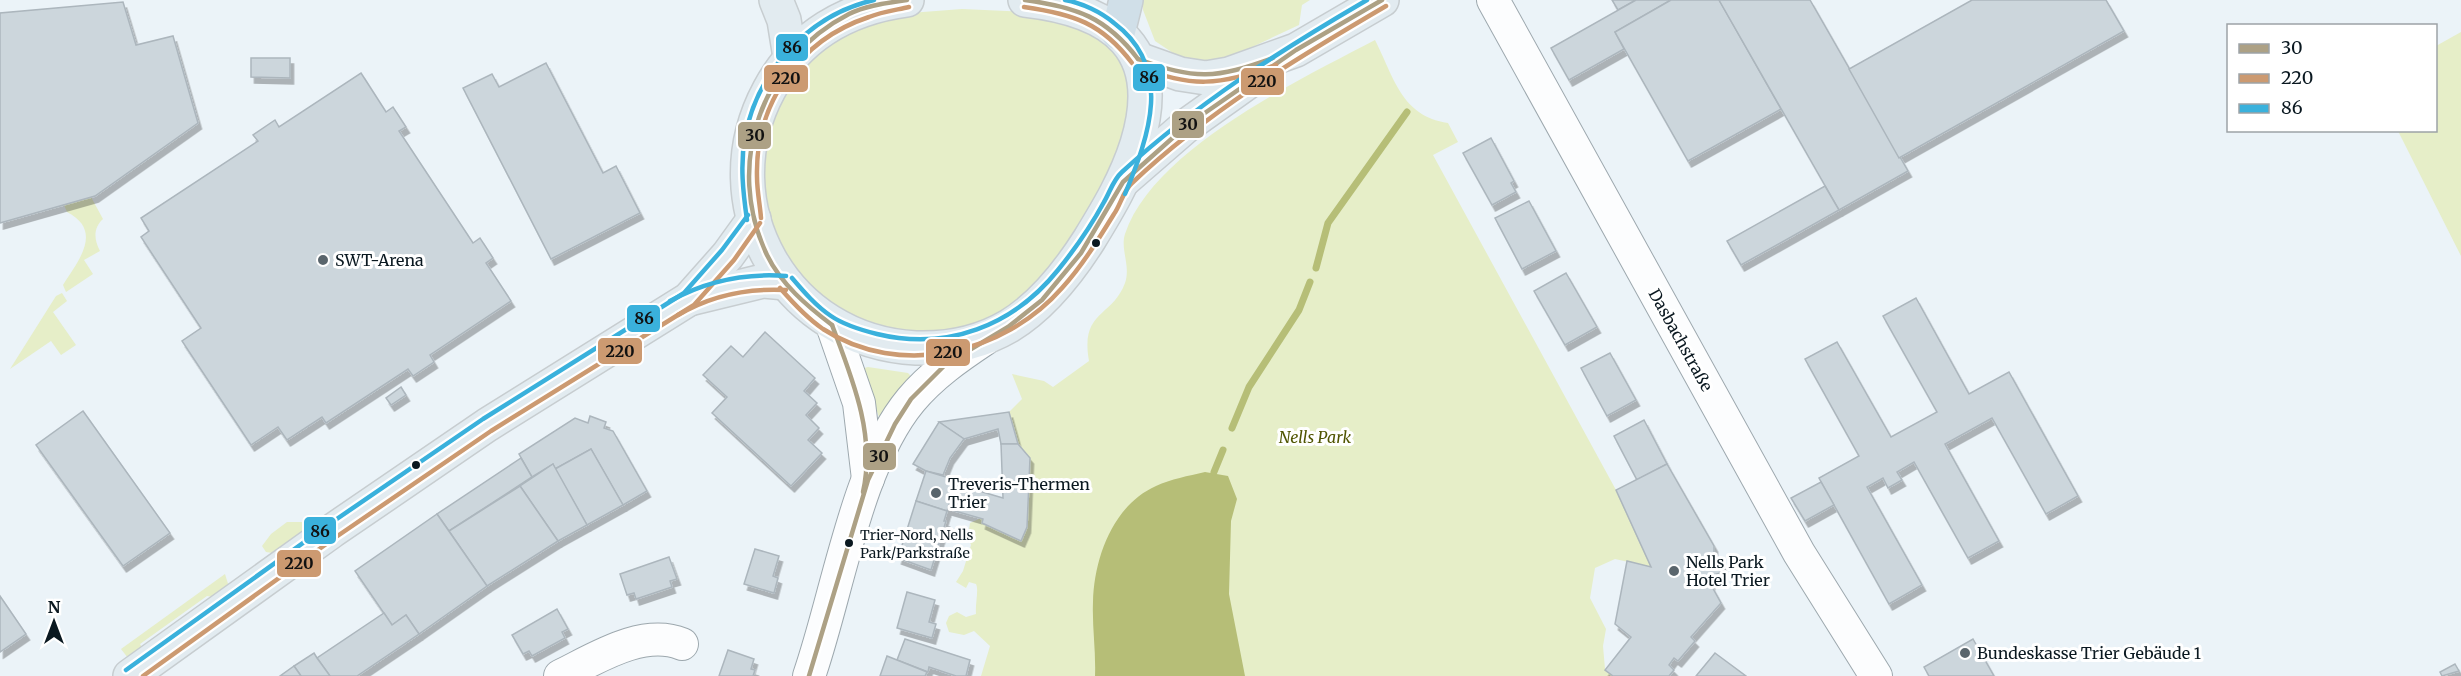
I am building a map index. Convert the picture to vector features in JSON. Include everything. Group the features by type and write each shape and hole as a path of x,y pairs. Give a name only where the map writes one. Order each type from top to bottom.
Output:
{"highway":[{"path":"1118,33 1126,0"}],"main road":[{"path":"776,0 784,20 790,57"},
{"path":"907,0 853,7 790,57 762,104 753,131 748,178 754,219 767,254 786,283 813,311 832,325 869,341 900,347 959,346 989,336 1026,315 1049,292 1081,252 1123,182 1133,157 1145,108 1144,75 1138,59 1118,33 1095,18 1072,8 1041,1"},
{"path":"1123,182 1186,126 1296,50 1382,0"},
{"path":"1138,59 1180,74 1206,78 1229,74 1296,50"},
{"path":"130,676 332,531 487,425 689,299 728,255 754,219"},
{"path":"689,299 763,281 786,283"}],"street":[{"name":"Dasbachstraße","path":"1493,0 1799,553 1876,676"},
{"path":"832,325 859,403 868,480"},
{"path":"809,676 868,480 895,424 911,399 946,364 989,336"},
{"path":"560,676 609,652 642,642 665,640 682,644"}],"green space":[{"path":"1143,0 1310,0 1302,5 1299,25 1218,63 1185,61 1155,41 1143,10"},
{"path":"962,9 1028,12 1082,24 1117,49 1134,99 1103,195 1037,289 992,321 950,334 874,329 834,309 791,268 764,202 763,154 780,97 811,59 852,28 897,14"},
{"path":"2461,32 2461,256 2399,132 2437,132 2437,45"},
{"name":"Nells Park","path":"1375,40 1394,81 1409,103 1432,119 1448,123 1458,142 1433,155 1616,490 1651,567 1615,559 1595,568 1590,598 1606,629 1603,646 1605,669 1613,676 981,676 990,646 974,631 964,635 949,632 946,623 949,616 957,612 966,617 976,614 976,584 969,582 966,588 956,582 963,571 971,545 968,536 970,523 981,518 1029,475 1030,458 1018,444 1009,412 1022,399 1012,374 1044,381 1053,387 1089,361 1087,344 1093,323 1113,303 1127,277 1125,234 1141,203 1165,173 1233,120 1271,96"},
{"path":"91,197 103,219 97,226 96,234 100,251 84,260 93,274 66,292 63,285 81,256 86,237 84,228 67,212 64,205"},
{"path":"62,293 67,301 53,312 76,345 61,355 51,341 10,369 56,296"},
{"path":"868,367 908,373 918,384 883,419 879,417 861,369"},
{"path":"287,522 302,522 310,531 279,554 266,552 262,546 271,534"},
{"path":"225,574 229,587 218,598 207,596 140,644 145,653 128,658 121,649"}],"shaded area":[{"path":"1205,472 1228,476 1237,499 1231,521 1229,594 1245,676 1095,676 1094,585 1102,551 1117,519 1141,495 1156,486"}],"building":[{"path":"1612,0 1636,0 1618,10"},
{"path":"1636,0 1671,0 1615,32 1624,49 1569,80 1551,48"},
{"path":"1671,0 1719,0 1781,109 1688,161 1615,32"},
{"path":"1719,0 1810,0 1908,171 1839,210"},
{"path":"1972,0 2106,0 2124,31 1899,158 1849,69"},
{"path":"123,2 136,45 173,36 198,123 95,196 0,223 0,13"},
{"path":"251,58 290,58 290,78 251,77"},
{"path":"546,63 603,173 616,166 640,213 551,259 463,88 492,74 499,87"},
{"name":"SWT-Arena","path":"361,73 386,112 393,107 406,127 399,131 473,243 480,238 493,258 486,263 511,301 430,355 434,362 413,376 408,369 326,423 322,417 287,440 278,427 251,445 182,341 201,328 141,237 149,231 141,218 258,141 253,135 275,120 279,127"},
{"path":"1491,138 1514,181 1511,183 1516,192 1492,205 1463,153"},
{"path":"1825,186 1839,210 1741,265 1727,241"},
{"path":"1529,201 1556,251 1522,269 1495,218"},
{"path":"1566,273 1597,327 1565,345 1534,291"},
{"path":"1916,298 1969,394 2009,372 2078,496 2046,514 1992,418 1945,444 1999,541 1968,558 1914,462 1897,472 1902,480 1888,488 1883,478 1867,487 1922,585 1889,604 1819,478 1859,456 1805,359 1837,342 1891,437 1937,412 1883,316"},
{"path":"765,332 815,378 804,391 817,403 806,415 819,428 808,440 822,453 791,486 712,413 727,397 703,375 731,346 743,357"},
{"path":"1610,353 1636,400 1607,416 1581,368"},
{"path":"401,387 406,395 391,405 386,398"},
{"path":"83,411 170,533 123,566 36,445"},
{"path":"1009,412 1018,444 1001,444 998,429 964,439 939,422"},
{"path":"590,416 606,422 604,428 613,431 647,491 623,505 591,449 555,469 553,464 532,477 519,454 575,418 588,423"},
{"path":"1644,420 1667,464 1637,480 1614,436"},
{"path":"939,422 964,439 950,458 943,475 926,471 913,464"},
{"path":"1001,444 1018,444 1030,458 1027,527 1021,541 982,523 983,519 948,509 955,484 1003,498"},
{"path":"591,449 623,505 587,525 555,469"},
{"path":"521,458 532,477 449,531 437,514"},
{"path":"553,464 587,525 558,541 520,486"},
{"name":"Nells Park Hotel Trier","path":"1667,464 1714,546 1714,558 1721,561 1723,565 1720,573 1713,575 1711,585 1721,603 1691,637 1695,641 1678,661 1674,658 1669,665 1674,670 1669,676 1613,676 1605,670 1631,637 1615,624 1627,561 1651,567 1616,490"},
{"name":"Treveris-Thermen Trier","path":"926,471 956,480 947,511 916,501"},
{"path":"1821,482 1834,505 1805,521 1791,498"},
{"path":"520,486 558,541 487,586 449,531"},
{"path":"916,501 947,511 931,570 898,558"},
{"path":"437,514 487,586 419,634 406,615 392,625 355,571"},
{"path":"755,549 779,556 773,576 778,578 774,593 744,584"},
{"path":"669,557 677,579 670,581 672,587 636,599 634,593 627,595 620,574"},
{"path":"907,592 935,600 929,622 936,624 932,638 897,628"},
{"path":"0,596 26,634 0,652"},
{"path":"557,609 568,629 562,632 565,638 532,656 529,651 523,654 512,635"},
{"path":"384,613 392,625 406,615 419,634 357,676 330,676 317,658"},
{"path":"905,639 970,660 966,676 956,676 929,667 928,672 897,660"},
{"name":"Bundeskasse Trier Gebäude 1","path":"1973,639 1994,676 1929,676 1924,667"},
{"path":"728,650 754,659 751,669 755,670 753,676 719,676"},
{"path":"314,653 330,676 301,676 294,666"},
{"path":"1715,653 1746,676 1696,676"},
{"path":"887,656 927,672 925,676 880,676"},
{"path":"2455,664 2459,671 2442,676 2440,672"},
{"path":"294,666 301,676 280,676"}],"waterway":[{"path":"1316,268 1328,223 1407,112"},
{"path":"1232,428 1249,387 1299,310 1310,282"},
{"path":"1214,472 1223,450"}],"transit line":[{"name":"86","path":"747,220 744,199 743,147 751,113 761,90 789,50 807,33 850,8 874,0"},
{"name":"30","path":"832,325 787,285 767,255 755,221 749,186 751,151 759,118 773,86 793,58 818,34 849,14 870,6 907,0"},
{"name":"30","path":"1025,0 1060,6 1089,16 1114,33 1138,59"},
{"name":"86","path":"1065,0 1085,6 1109,19 1133,41 1144,61 1150,82 1151,104 1148,126 1125,194"},
{"name":"86","path":"792,278 815,303 831,316 847,325 877,334 928,339 953,336 999,319 1021,306 1058,270 1088,229 1116,179 1150,147 1240,79 1367,0"},
{"name":"30","path":"809,676 868,480 895,424 911,399 946,364 1008,327 1042,300 1081,253 1123,182 1186,126 1296,50 1382,0"},
{"name":"220","path":"780,288 800,310 823,329 853,344 885,353 917,355 950,352 981,343 1011,329 1038,311 1062,288 1096,243 1129,186 1161,157 1254,87 1386,6"},
{"name":"220","path":"761,218 757,182 758,150 773,100 786,78 802,58 822,41 844,27 874,15 909,7"},
{"name":"220","path":"1024,7 1057,13 1085,23 1109,38 1132,63"},
{"name":"30","path":"1138,59 1175,71 1206,74 1236,70 1273,58"},
{"name":"220","path":"1135,66 1174,78 1206,82 1237,77 1276,65"},
{"name":"86","path":"126,670 328,525 483,419 684,293 722,250 748,215"},
{"name":"220","path":"143,676 336,537 491,431 694,305 734,260 760,223"},
{"name":"86","path":"670,301 698,288 726,280 741,277 786,276"},
{"name":"220","path":"678,315 716,298 758,290 786,290"},
{"name":"30","path":"832,325 854,386 864,428 866,471 863,492"}],"place":[{"name":"SWT-Arena","path":"323,260"},
{"name":"Treveris-Thermen Trier","path":"936,493"},
{"name":"Trier-Nord, Nells Park/Parkstraße","path":"849,543"},
{"name":"Nells Park Hotel Trier","path":"1674,571"},
{"name":"Bundeskasse Trier Gebäude 1","path":"1965,653"}]}
